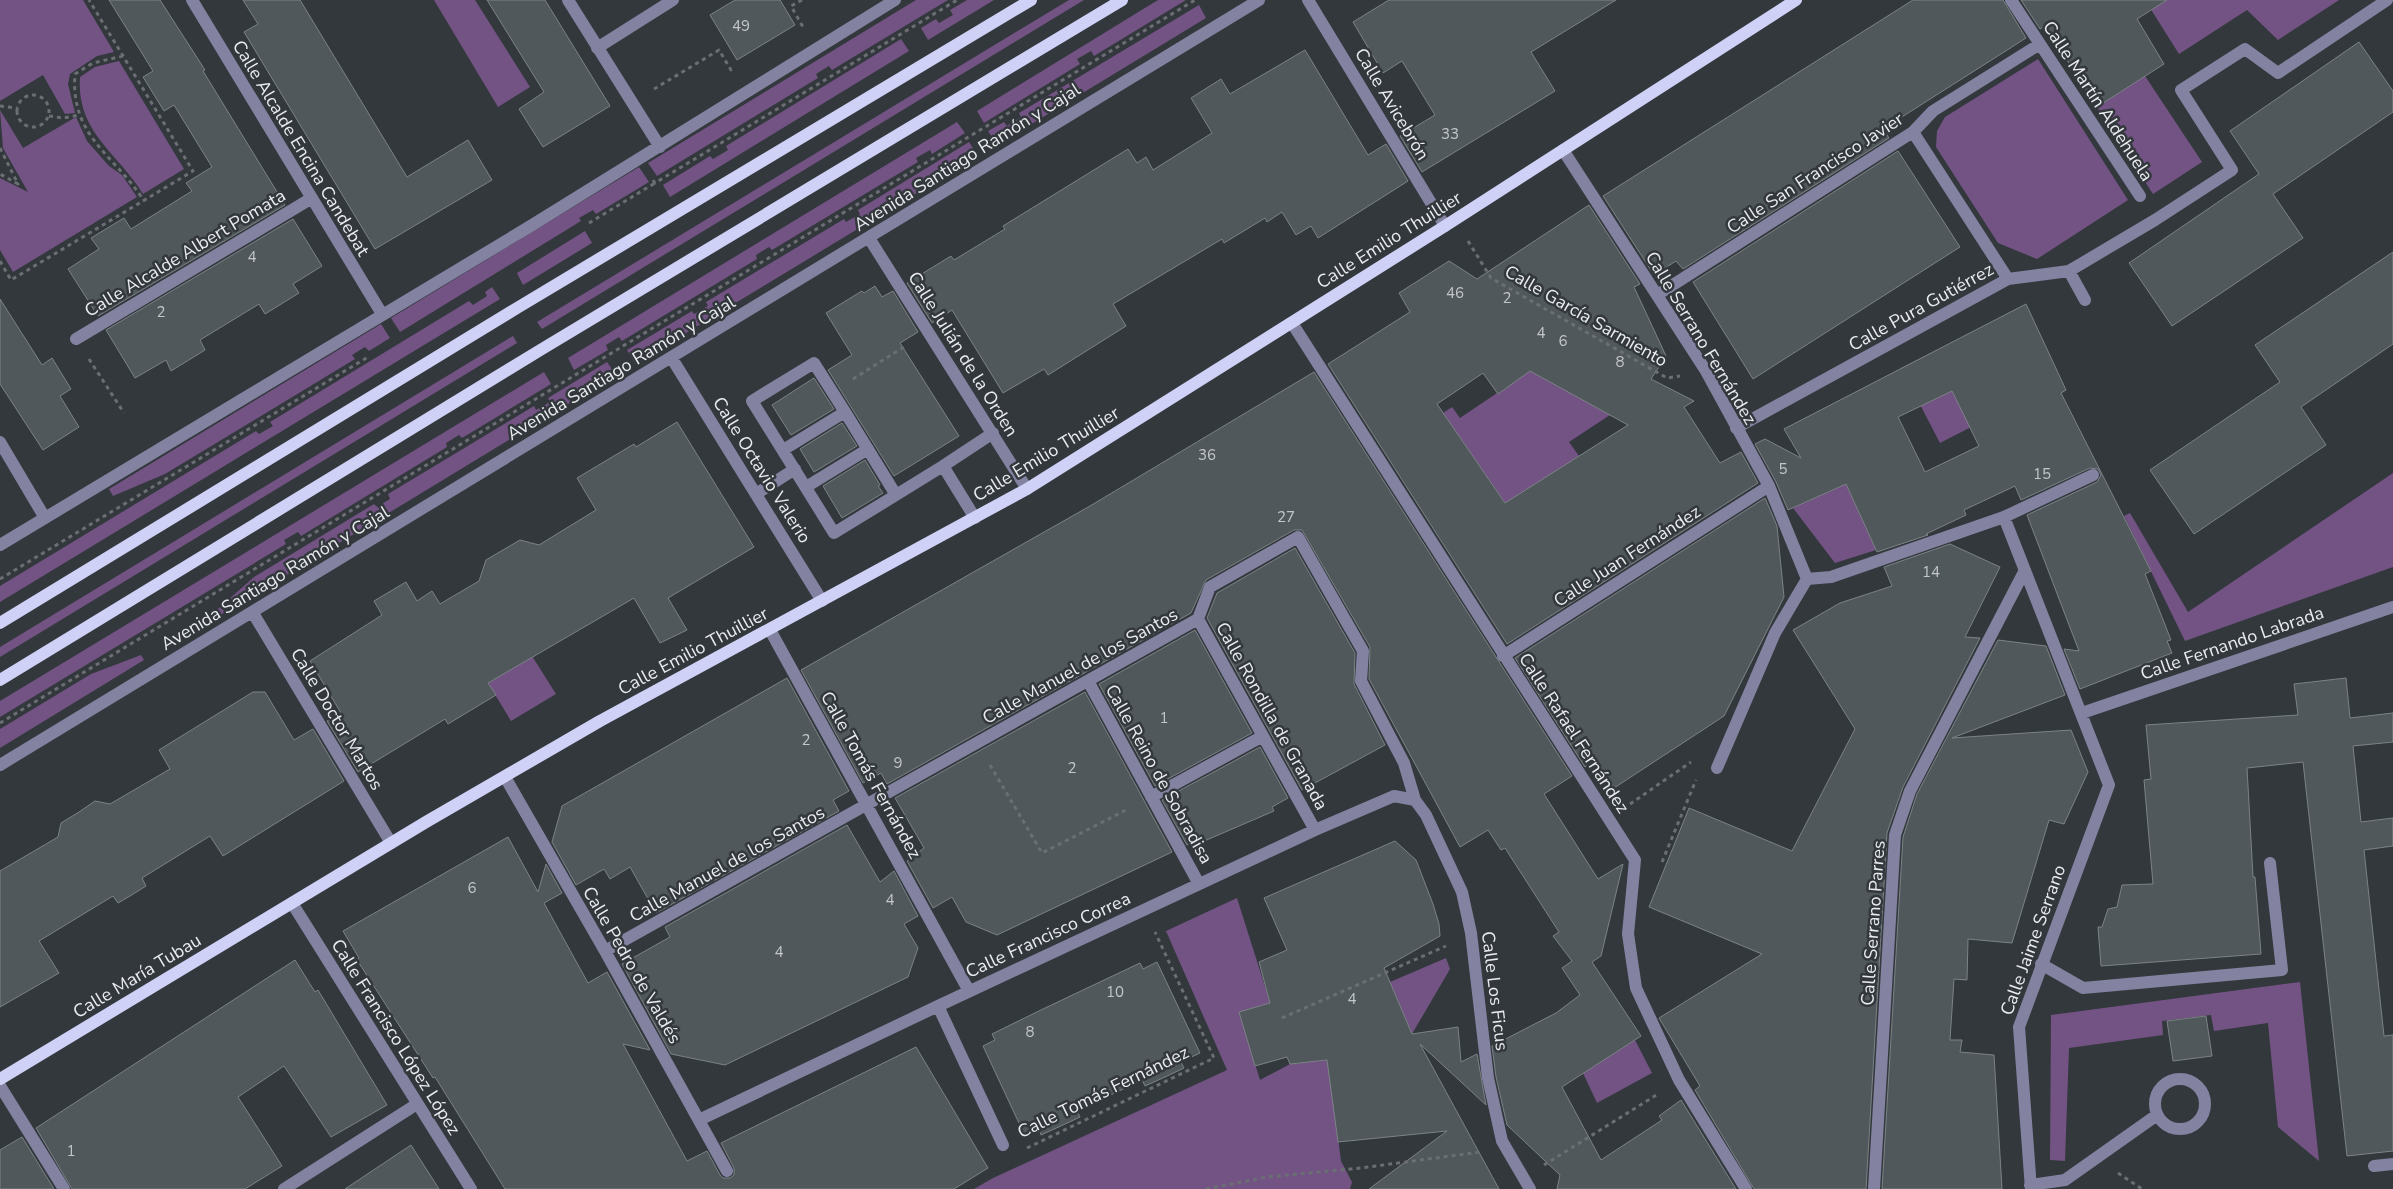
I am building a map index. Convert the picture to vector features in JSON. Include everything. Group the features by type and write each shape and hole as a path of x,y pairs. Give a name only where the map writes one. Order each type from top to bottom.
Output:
{"main road":[{"path":"0,623 517,308 1032,0"},
{"path":"0,680 542,349 1122,0"},
{"name":"Calle Emilio Thuillier","path":"292,903 600,721 1027,489 1450,223 1796,0"},
{"name":"Calle María Tubau","path":"0,1079 292,903"}],"street":[{"name":"Calle Alcalde Encina Candebat","path":"192,0 382,314"},
{"path":"568,0 660,147"},
{"path":"597,48 673,0"},
{"path":"0,545 660,147 895,0"},
{"name":"Avenida Santiago Ramón y Cajal","path":"0,765 1259,0"},
{"name":"Calle Avicebrón","path":"1308,0 1450,223"},
{"name":"Calle Martín Aldehuela","path":"2011,0 2140,196"},
{"name":"Calle Pura Gutiérrez","path":"1736,428 2008,279 2069,270 2156,220 2232,170 2181,90 2245,49 2278,72 2387,0"},
{"name":"Calle San Francisco Javier","path":"1656,295 1913,132 1932,111 2040,44"},
{"path":"1913,132 2008,279"},
{"name":"Calle Serrano Fernández","path":"1563,150 1706,371 1769,486 1807,579"},
{"name":"Calle Alcalde Albert Pomata","path":"76,339 312,198"},
{"name":"Calle Julián de la Orden","path":"870,238 1027,489"},
{"path":"2069,270 2085,300"},
{"name":"Calle Rafael Fernández","path":"1292,323 1635,860 1628,934 1636,988 1679,1080 1746,1189"},
{"name":"Calle Octavio Valerio","path":"671,357 822,601"},
{"path":"896,494 814,362 752,401 834,533 993,433"},
{"path":"783,450 845,412"},
{"path":"0,442 45,518"},
{"path":"806,487 868,449"},
{"path":"943,466 975,518"},
{"path":"756,494 795,469"},
{"path":"1717,768 1775,633 1807,579 1831,578 2004,517 2093,475"},
{"name":"Calle Juan Fernández","path":"1503,656 1769,486"},
{"path":"2004,517 2082,713"},
{"name":"Calle Manuel de los Santos","path":"605,951 978,744 1198,619 1210,587 1298,537 1363,651 1361,681 1404,763 1415,800"},
{"name":"Calle Serrano Parres","path":"1874,1189 1895,835 1910,791 2024,570"},
{"name":"Calle Fernando Labrada","path":"2082,713 2393,607"},
{"name":"Calle Doctor Martos","path":"253,613 391,843"},
{"name":"Calle Rondilla de Granada","path":"1198,619 1315,830"},
{"name":"Calle Tomás Fernández","path":"770,630 969,991"},
{"name":"Calle Reino de Sobradisa","path":"1088,682 1199,884"},
{"name":"Calle Jaime Serrano","path":"2030,1187 2019,1027 2109,785 2082,713"},
{"path":"1151,798 1263,736"},
{"name":"Calle Pedro de Valdés","path":"505,777 605,951 727,1171"},
{"name":"Calle Francisco Correa","path":"699,1120 969,991 1315,830 1394,796 1415,800"},
{"name":"Calle Los Ficus","path":"1415,800 1426,815 1462,892 1471,933 1488,1078 1502,1141 1526,1184"},
{"path":"2041,964 2083,988 2282,970 2270,863"},
{"name":"Calle Francisco López López","path":"292,903 471,1189"},
{"name":"Calle Tomás Fernández","path":"938,1006 1004,1145"},
{"path":"0,1086 64,1189"},
{"path":"284,1189 417,1104"},
{"path":"2030,1187 2065,1180 2157,1115"},
{"path":"2374,1166 2393,1164"}],"path":[{"path":"0,262 11,280 193,171 89,0"},
{"path":"796,31 804,26 791,6 802,0"},
{"path":"0,723 1194,0"},
{"path":"654,89 719,50 731,70 739,65"},
{"path":"123,56 92,63 75,74 74,94 80,115 92,139 110,161 126,174 144,201"},
{"path":"28,95 36,95 44,99 49,107 49,116 38,127 30,127 23,124 17,117 17,108 20,100 28,95"},
{"path":"0,106 17,108"},
{"path":"49,116 63,118 80,115"},
{"path":"0,148 18,184 0,174"},
{"path":"581,228 655,183"},
{"name":"Calle García Sarmiento","path":"1450,223 1491,278 1667,378 1706,371"},
{"path":"76,339 124,413"},
{"path":"851,381 914,341"},
{"path":"0,579 371,355"},
{"path":"978,744 1042,853 1151,798"},
{"path":"1608,819 1694,760"},
{"path":"1633,882 1657,876 1700,772"},
{"name":"Calle Tomás Fernández","path":"1004,1145 1010,1157 1214,1058 1145,909"},
{"path":"1282,1018 1449,944"},
{"path":"1526,1184 1679,1080"},
{"path":"1206,1189 1267,1177 1361,1168 1482,1152"}],"shaded area":[{"path":"0,0 83,0 114,52 97,56 70,74 68,84 75,113 65,114 43,75 0,101"},
{"path":"434,0 475,0 530,87 498,107"},
{"path":"916,0 948,0 832,70 829,66 816,74 818,78 657,176 648,163"},
{"path":"967,0 994,0 928,40 921,28 936,19 939,23 953,15 950,10"},
{"path":"1069,0 1084,0 542,329 537,322"},
{"path":"1158,0 1186,0 1094,56 1091,51 1077,59 1080,64 984,123 977,111"},
{"path":"2145,0 2339,0 2278,40 2247,10 2179,54"},
{"path":"1199,5 1206,18 997,145 988,131 1004,122 1007,126 1021,117 1019,113"},
{"path":"901,39 909,51 670,197 663,185 710,156 713,159 728,150 726,146"},
{"path":"2038,59 2128,200 2037,259 1998,243 1936,147 1937,131 1945,117"},
{"path":"119,61 184,169 143,194 91,127 84,113 80,96 80,77 95,67"},
{"path":"2145,76 2202,162 2153,194 2097,107"},
{"path":"0,110 23,148 76,117 87,141 109,166 122,175 137,197 13,272 0,250 0,178 28,192 3,148"},
{"path":"957,122 965,133 932,154 930,150 916,158 918,162 772,250 769,247 756,255 757,259 622,341 619,337 606,345 608,350 574,370 568,358"},
{"path":"969,142 978,156 635,364 627,350 692,311 694,314 708,306 706,302 844,219 846,222 860,214 858,210"},
{"path":"639,167 649,182 596,214 593,210 579,218 581,221 400,332 391,318"},
{"path":"585,231 592,243 523,285 517,273"},
{"path":"492,287 500,299 0,602 0,586 256,431 259,434 273,426 270,422 469,301 473,305 487,296 485,292"},
{"path":"381,324 390,338 369,351 365,347 352,355 355,359 165,474 113,496 109,489"},
{"path":"513,336 517,343 0,657 0,647"},
{"path":"1937,350 1975,425 1940,443 1901,368"},
{"path":"607,362 616,375 214,619 211,615 254,577 374,504 377,507 390,499 388,494 534,406 536,410 550,402 548,398"},
{"path":"1531,370 1610,415 1569,442 1579,456 1506,504 1443,413 1452,407 1460,418"},
{"path":"544,372 551,384 462,438 459,435 446,443 447,447 301,536 298,532 284,540 286,544 0,717 0,701"},
{"path":"2393,473 2393,567 2185,641 2124,516 2130,513 2188,612"},
{"path":"1846,484 1876,550 1835,563 1793,508"},
{"path":"141,655 144,660 0,748 0,729 91,674"},
{"path":"532,656 556,694 511,721 488,683"},
{"path":"1237,898 1273,1012 1267,1004 1239,1012 1260,1080 1290,1064 1328,1060 1341,1161 1352,1182 1350,1189 974,1189 993,1178 1227,1070 1166,931"},
{"path":"1446,958 1450,969 1412,1034 1390,982"},
{"path":"2300,982 2319,1161 2278,1127 2268,1023 2214,1031 2211,1015 2162,1021 2163,1035 2069,1048 2065,1161 2050,1160 2051,1015"},
{"path":"1635,1040 1652,1073 1597,1103 1583,1073"}],"building":[{"path":"109,0 160,0 205,70 203,71 285,205 98,316 68,269 99,249 91,238 124,218 131,229 192,191 186,183 212,167 174,105 164,111 143,77 153,71"},
{"path":"243,0 300,0 407,177 468,140 492,180 375,249 244,32 258,24"},
{"path":"487,0 545,0 610,106 543,147 519,109 544,92"},
{"path":"735,0 780,0 795,25 737,60 710,15"},
{"path":"1389,0 1616,0 1531,52 1555,91 1422,172 1400,136 1435,115 1402,61 1383,73 1353,22"},
{"path":"1913,0 2003,0 2026,38 1883,129 1889,138 1683,269 1676,261 1654,275 1603,196"},
{"path":"2021,0 2167,0 2137,19 2164,64 2097,107 2045,26 2040,29"},
{"path":"2359,42 2393,91 2393,112 2273,194 2303,238 2172,326 2129,263 2259,174 2230,131"},
{"path":"1305,50 1368,155 1386,144 1408,181 1318,238 1311,226 1296,235 1282,212 1267,222 1265,218 1224,243 1222,239 1113,304 1126,326 1048,375 1044,369 1003,393 952,310 932,323 907,283 951,256 954,260 1005,229 1003,226 1128,149 1137,163 1146,157 1153,170 1212,133 1191,98 1221,79 1230,94"},
{"path":"1898,151 1960,247 1753,379 1693,282"},
{"path":"1589,205 1640,284 1634,287 1666,356 1651,379 1694,401 1684,407 1720,463 1741,452 1758,483 1507,644 1328,364 1410,312 1399,293 1449,261 1477,279","holes":["1530,371 1628,425 1505,503 1437,404 1483,373 1498,394"]},
{"path":"293,219 322,266 293,284 299,293 265,314 259,304 200,340 205,350 171,371 166,360 135,378 106,330"},
{"path":"2393,252 2393,344 2301,407 2326,445 2194,534 2150,470 2280,382 2255,345"},
{"path":"875,286 882,297 893,291 918,332 900,343 959,436 894,476 828,370 852,355 826,313 862,291 864,293"},
{"path":"0,299 42,365 52,358 71,389 60,396 79,427 43,450 0,384"},
{"path":"2026,304 2066,390 2061,393 2151,571 2145,574 2171,640 2167,641 2172,653 2080,689 2064,649 2079,651 2027,515 2097,482 2101,475 2098,469 2090,468 2021,500 2015,486 1964,510 1966,515 1926,534 1928,535 1877,552 1846,484 1788,510 1776,482 1755,444 1765,439 1801,458 1784,429","holes":["1952,391 1979,446 1925,472 1898,417"]},
{"path":"1314,372 1572,776 1544,794 1598,879 1623,864 1601,956 1592,962 1641,1036 1562,1087 1601,1160 1662,1120 1659,1116 1681,1100 1736,1189 1557,1189 1560,1175 1507,1125 1496,1077 1492,1046 1556,1013 1580,995 1562,968 1572,961 1553,936 1559,932 1505,848 1501,850 1488,830 1460,847 1369,679 1370,647 1302,530 1294,530 1206,580 1191,613 887,784 881,773 863,783 801,670 1090,506"},
{"path":"814,378 834,409 791,435 772,405"},
{"path":"677,422 754,547 668,598 687,630 660,643 634,598 488,683 496,695 448,724 445,719 358,772 327,721 341,713 310,661 382,615 374,601 406,582 417,601 432,591 440,604 479,581 486,560 520,540 539,545 596,510 577,478 634,444 636,447"},
{"path":"842,423 857,446 814,472 800,449"},
{"path":"865,460 883,493 842,518 823,486"},
{"path":"1765,498 1777,526 1784,597 1724,716 1614,788 1596,760 1585,767 1515,658"},
{"path":"1950,544 2000,567 1965,637 1980,638 1903,787 1887,833 1866,1189 1754,1189 1695,1090 1700,1086 1659,1018 1762,954 1649,907 1689,808 1792,851 1855,729 1793,630 1840,603 1892,586 1884,567"},
{"path":"1295,548 1355,653 1354,684 1385,745 1302,790 1207,618 1217,593"},
{"path":"1195,630 1252,733 1155,786 1099,684"},
{"path":"1998,640 2046,646 2065,695 1952,738 2071,730 2088,772 2064,824 2049,820 2012,943 1968,939 1967,980 1954,979 1950,1040 1962,1040 1960,1052 1994,1055 2002,1189 1882,1189 1903,837 1917,794"},
{"path":"787,678 849,791 833,800 839,811 656,913 630,867 610,879 604,869 576,885 552,842 562,806"},
{"path":"2346,678 2350,718 2393,713 2393,742 2353,746 2361,822 2393,818 2393,846 2364,850 2384,1036 2393,1035 2393,1151 2347,1156 2303,762 2247,768 2253,877 2255,877 2261,954 2101,966 2098,927 2102,927 2108,909 2117,907 2122,885 2153,884 2144,780 2151,779 2146,725 2298,715 2294,684"},
{"path":"253,692 265,692 294,740 313,729 344,781 223,856 210,836 142,878 146,886 130,896 118,903 113,896 39,941 59,973 0,1007 0,871 58,837 61,823 95,801 110,804 170,769 159,750"},
{"path":"1085,692 1172,852 997,935 966,922 952,897 933,908 907,861 924,848 895,798"},
{"path":"1260,747 1288,798 1272,807 1274,811 1202,842 1200,839 1187,845 1162,800"},
{"path":"847,825 880,882 894,871 918,916 904,924 918,948 908,977 725,1065 671,1054 622,964 670,937 665,927"},
{"path":"508,837 538,892 546,864 562,893 544,903 588,983 607,972 650,1050 623,1044 687,1161 707,1151 720,1175 723,1178 730,1178 734,1175 734,1168 721,1143 916,1047 988,1168 954,1189 505,1189 435,1077 433,1078 357,960 359,958 343,931"},
{"path":"1395,841 1416,860 1433,904 1439,924 1440,936 1384,968 1412,1034 1458,1027 1461,1062 1477,1054 1486,1105 1420,1044 1499,1189 1369,1189 1447,1131 1338,1142 1327,1060 1290,1064 1287,1057 1255,1066 1239,1012 1270,1003 1259,962 1287,950 1264,898"},
{"path":"295,960 315,992 318,990 387,1105 331,1137 284,1066 238,1097 282,1166 245,1189 72,1189 36,1128"},
{"path":"1157,962 1200,1053 1181,1062 1184,1068 1145,1086 1142,1080 1077,1111 1080,1117 1041,1135 1039,1129 1025,1136 983,1046 995,1040 992,1034 1140,963 1143,969"},
{"path":"2206,1016 2212,1056 2173,1061 2167,1021"},
{"path":"22,1137 54,1189 0,1189 0,1150"},
{"path":"411,1145 439,1189 345,1189"}]}
